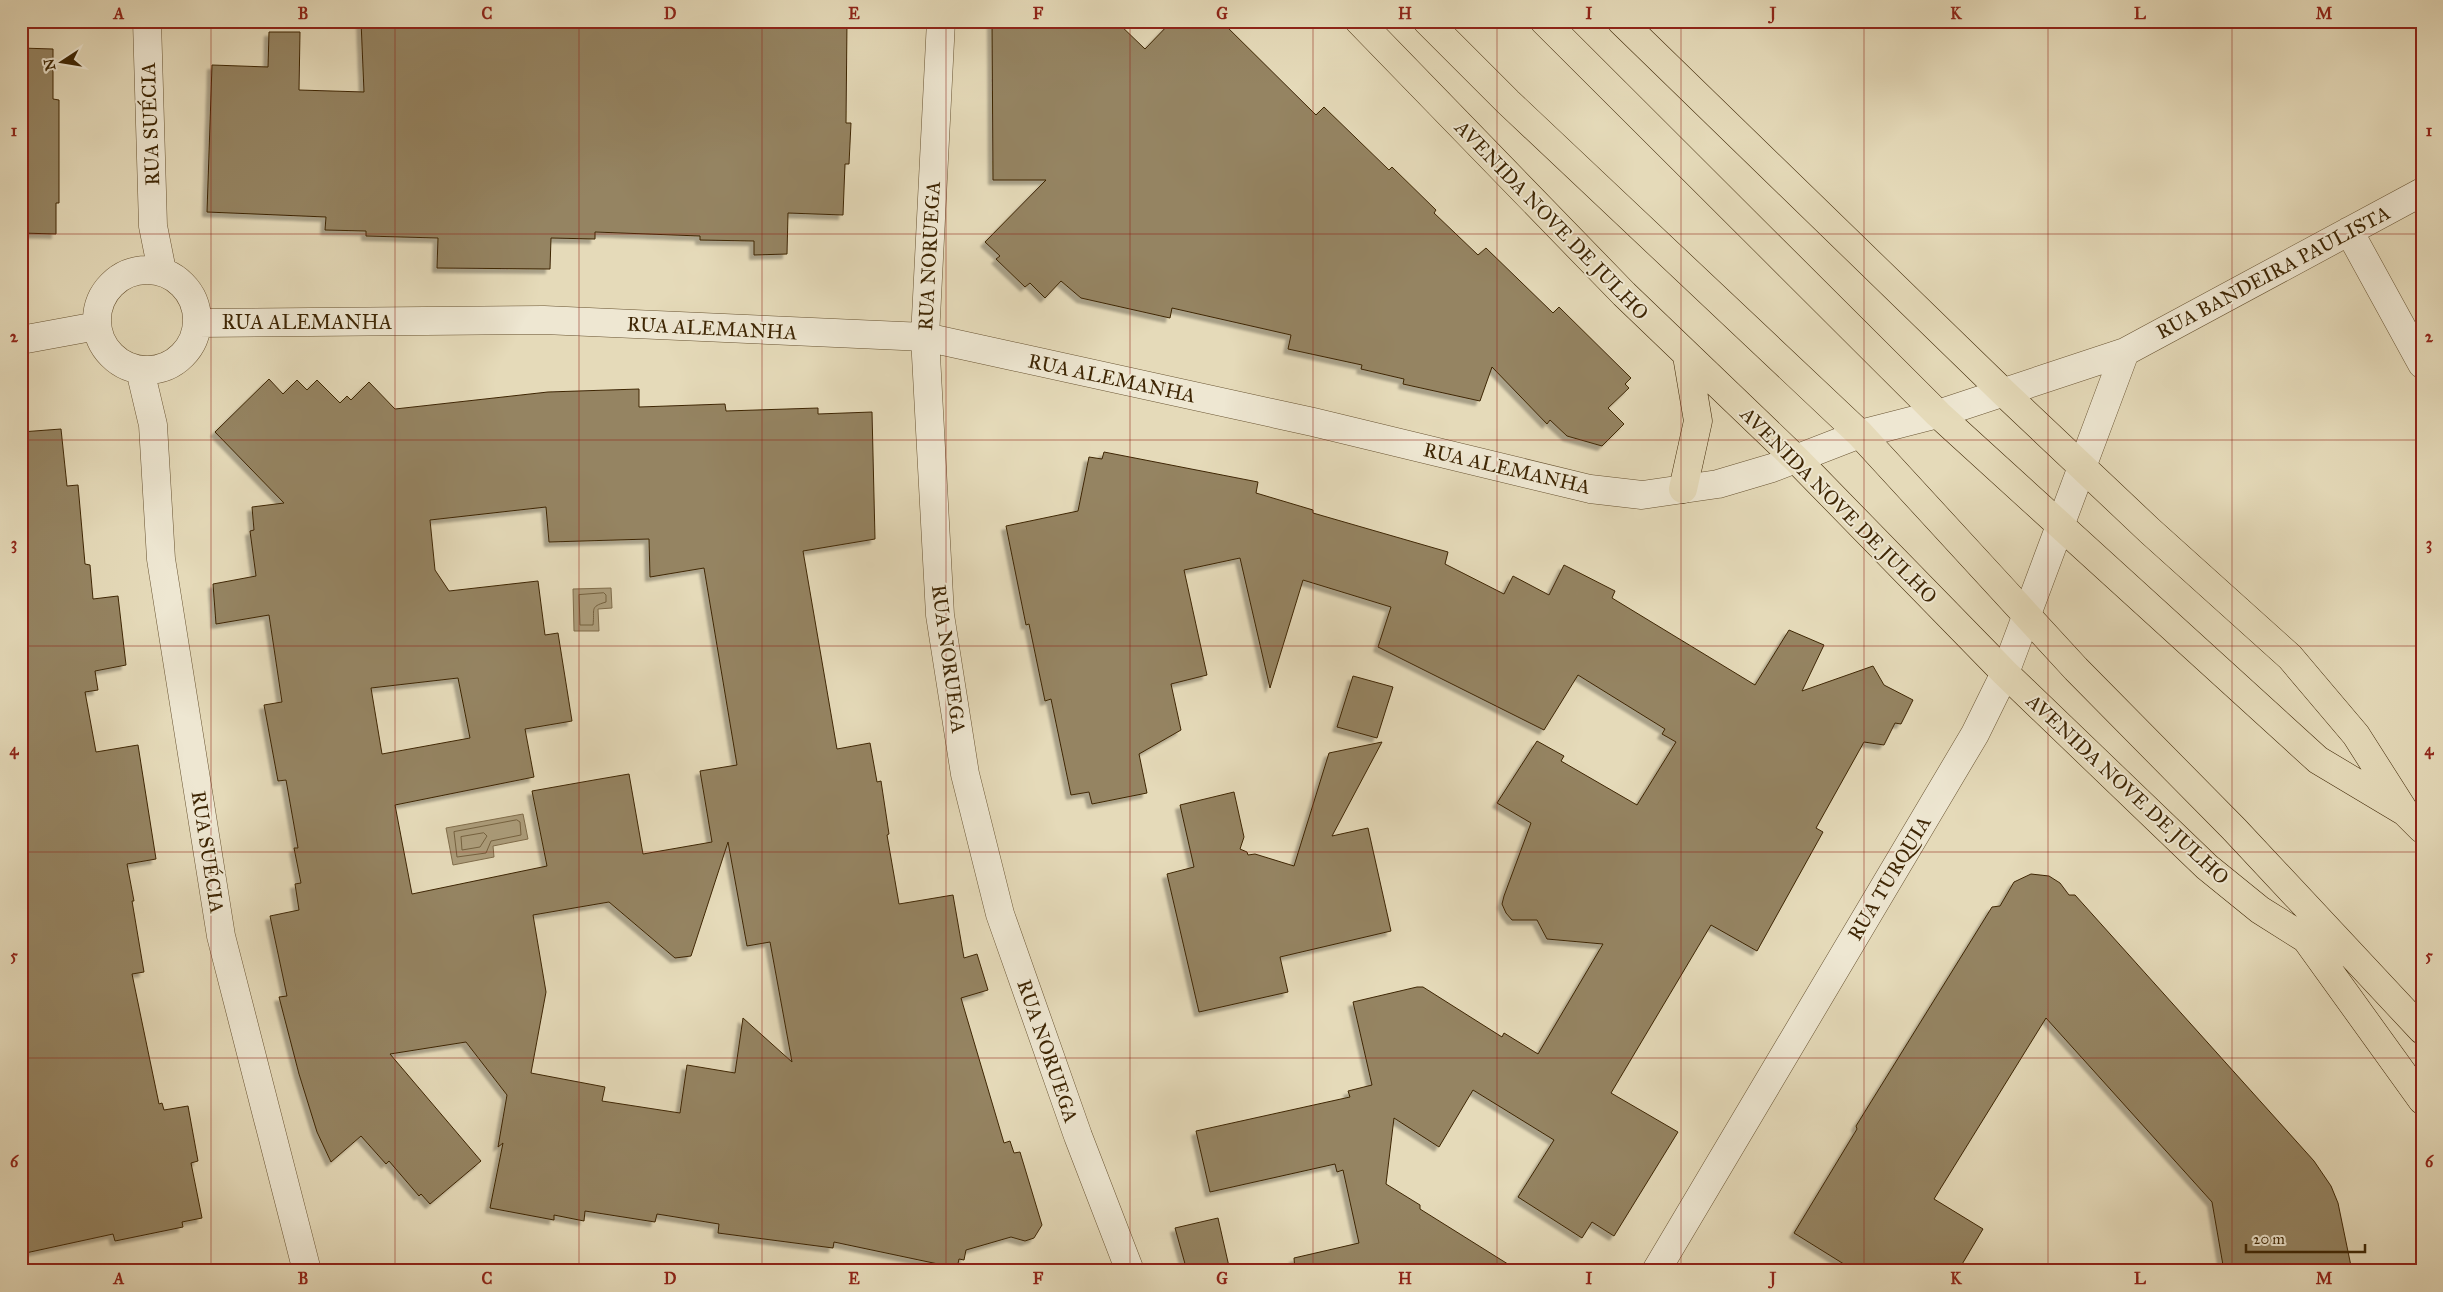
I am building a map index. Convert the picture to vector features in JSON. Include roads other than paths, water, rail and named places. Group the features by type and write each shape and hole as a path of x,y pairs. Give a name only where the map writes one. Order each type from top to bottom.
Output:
{"main road":[{"name":"AVENIDA NOVE DE JULHO","path":"1359,21 1687,356 1797,460 2005,673 2207,867 2260,910 2306,939 2348,953"},
{"name":"AVENIDA NOVE DE JULHO","path":"1427,21 1508,102 1860,434 2076,669 2234,829 2422,1030"},
{"path":"1544,21 1938,414 2318,760 2414,820"},
{"path":"1622,21 2003,392 2290,657 2356,735 2414,820"},
{"path":"1683,489 1698,421 1687,356"},
{"path":"2306,939 2422,1100"}],"street":[{"name":"RUA SUÉCIA","path":"147,21 153,226 162,271"},
{"name":"RUA NORUEGA","path":"941,21 925,337 940,615 965,774 1000,914 1078,1136 1130,1271"},
{"name":"RUA BANDEIRA PAULISTA","path":"2003,392 2124,352 2422,192"},
{"path":"124,275 142,269 162,271 181,282 195,300 198,323 190,348 171,365 140,370 120,362 104,347 98,326 99,306 108,288 124,275 153,226"},
{"path":"2349,231 2422,364"},
{"name":"RUA ALEMANHA","path":"198,323 544,320 925,337 1313,422 1590,489 1642,495 1718,484 1797,460 1860,434 1938,414 2003,392"},
{"path":"21,340 98,326"},
{"path":"2082,466 2124,352"},
{"name":"RUA SUÉCIA","path":"153,424 171,365"},
{"name":"RUA SUÉCIA","path":"140,370 153,424 161,559 221,936 307,1271"},
{"name":"RUA TURQUIA","path":"1656,1271 1975,734 2005,673 2082,466"}],"water":[{"path":"611,588 612,608 598,609 599,631 574,631 573,589"},
{"path":"523,814 528,839 493,846 494,857 453,865 446,828"}]}
